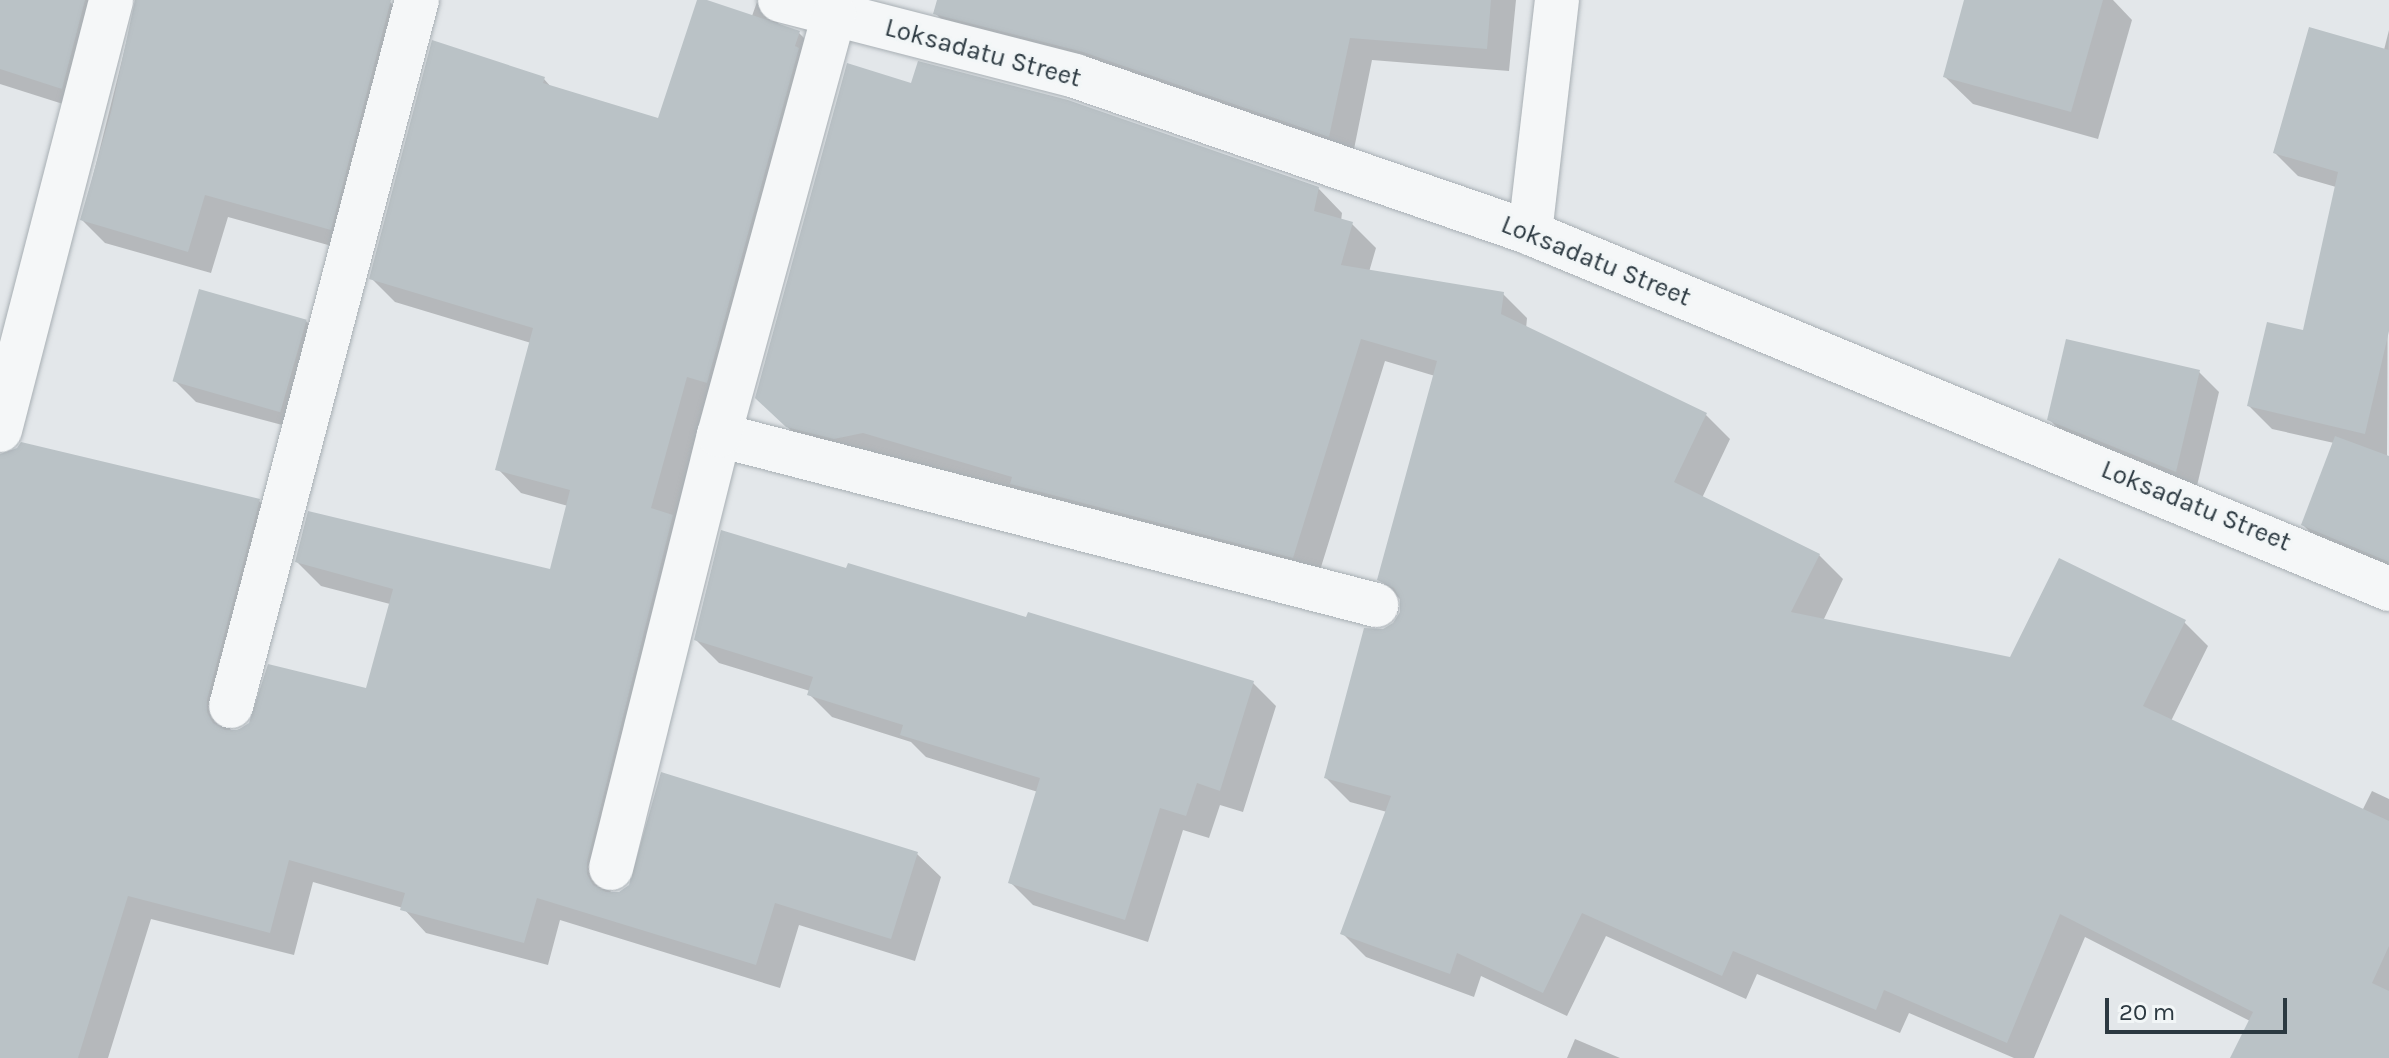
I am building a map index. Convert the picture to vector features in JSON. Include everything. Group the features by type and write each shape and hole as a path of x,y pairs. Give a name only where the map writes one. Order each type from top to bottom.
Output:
{"street":[{"path":"0,430 111,0"},
{"path":"231,706 417,0"},
{"name":"Loksadatu Street","path":"780,0 1075,76 1530,233 2389,589"},
{"path":"1530,233 1557,0"},
{"path":"611,868 719,435 834,14"},
{"path":"719,435 1376,605"}],"building":[{"path":"0,0 85,0 62,89 0,69"},
{"path":"135,0 391,0 331,230 205,195 188,252 80,220 111,112"},
{"path":"697,0 707,0 800,31 795,46 799,48 707,383 687,377 651,508 673,515 587,862 587,874 593,885 606,892 619,892 629,885 661,772 918,852 891,939 775,903 756,965 537,898 524,943 400,910 405,893 289,860 270,933 128,896 78,1058 0,1058 0,454 17,448 21,442 260,499 207,700 207,712 213,723 225,730 238,730 249,723 268,664 366,688 393,589 295,562 308,511 550,569 570,490 495,470 533,328 369,279 432,40 545,77 543,83 658,118"},
{"path":"937,0 1491,0 1487,49 1350,38 1329,137 1083,52 933,14"},
{"path":"1964,0 2103,0 2071,112 1943,77"},
{"path":"2309,27 2389,50 2389,331 2365,434 2247,406 2267,322 2303,330 2338,172 2273,153"},
{"path":"918,61 1068,100 1319,187 1314,211 1353,222 1341,265 1504,292 1501,314 1707,413 1674,482 1820,554 1791,612 2010,657 2059,558 2186,620 2143,706 2389,821 2389,946 2372,983 2389,991 2389,1058 2230,1058 2253,1012 2060,914 2007,1043 1884,990 1876,1010 1733,951 1722,976 1582,913 1543,993 1457,953 1450,974 1340,934 1391,796 1324,778 1364,628 1383,629 1393,623 1400,612 1400,599 1394,588 1377,580 1437,361 1361,339 1293,558 1010,484 1012,477 863,433 834,439 786,427 755,398 847,63 911,83"},
{"path":"199,289 307,320 280,412 173,381"},
{"path":"2066,339 2200,370 2176,472 2047,420"},
{"path":"2335,436 2389,456 2389,562 2301,525"},
{"path":"721,530 846,568 848,563 1026,617 1028,612 1254,681 1220,791 1197,783 1186,816 1160,808 1125,920 1008,883 1040,778 900,735 903,725 807,695 813,677 694,640"}]}
